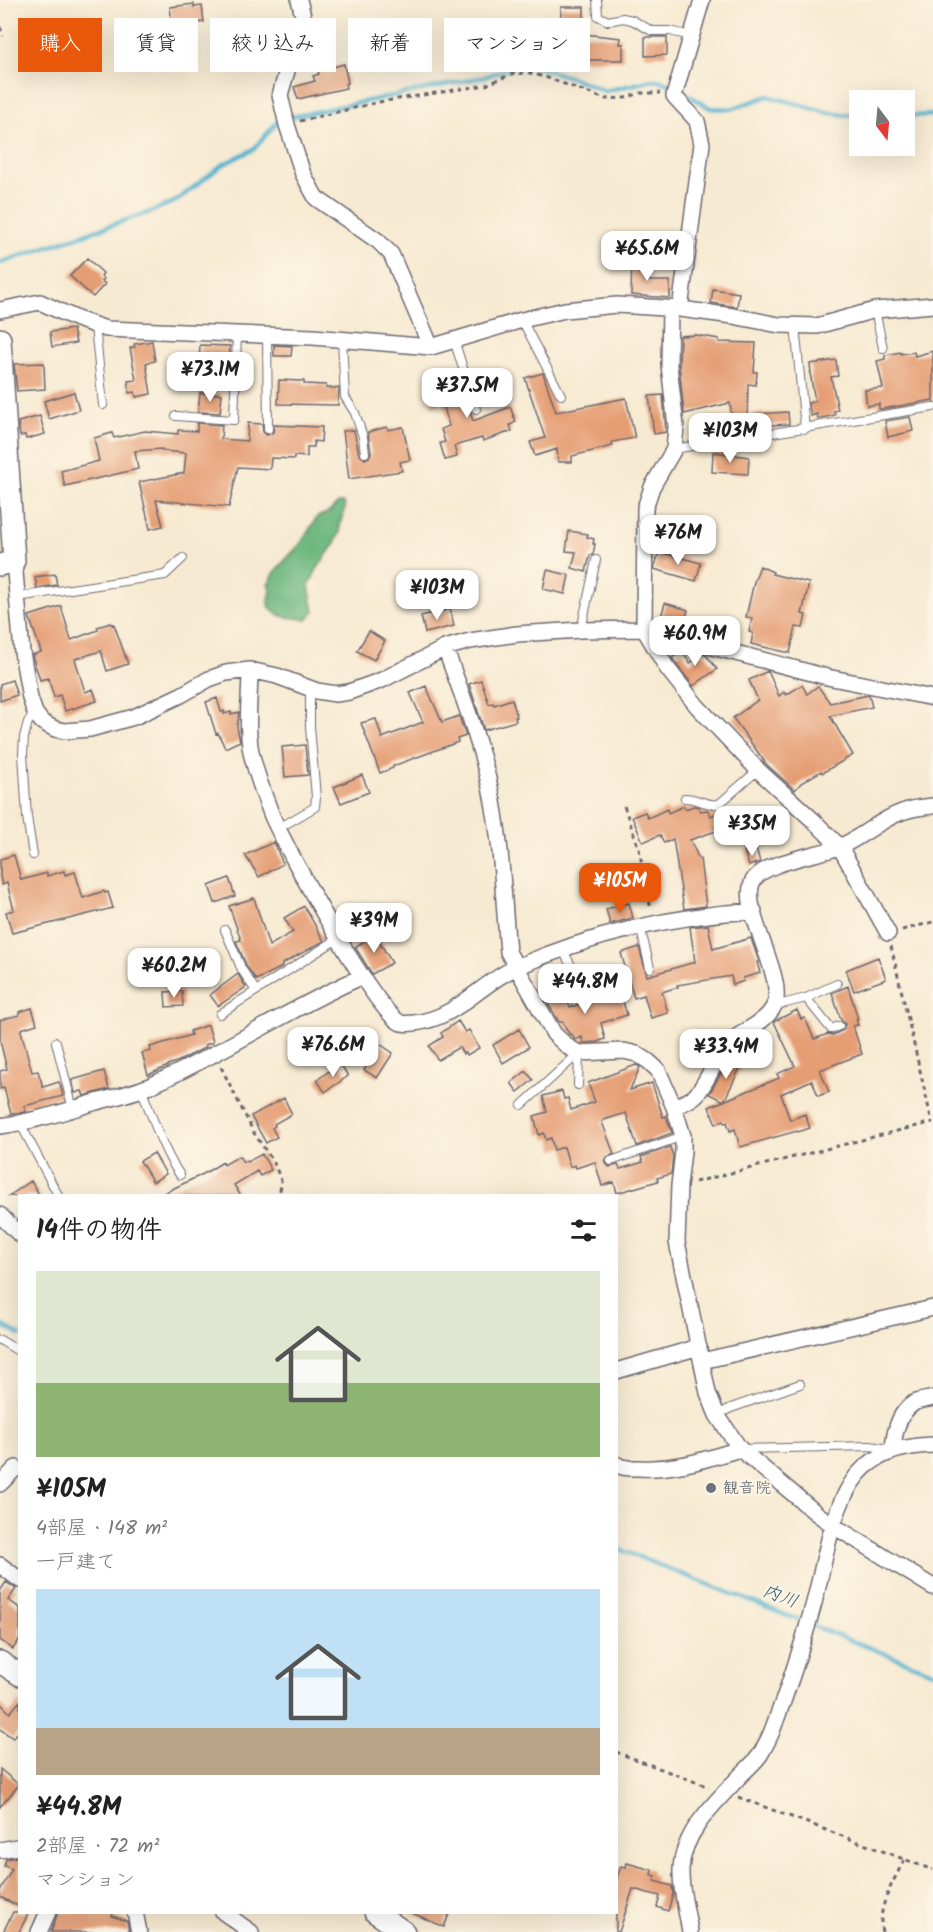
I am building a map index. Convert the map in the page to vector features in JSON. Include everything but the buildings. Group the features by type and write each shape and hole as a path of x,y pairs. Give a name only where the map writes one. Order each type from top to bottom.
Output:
{"street":[{"path":"702,0 674,96 697,120 702,144 675,309 669,365 676,427 674,449 652,487 645,508 644,629 667,668 696,706 758,770 840,847 888,933"},
{"path":"304,1 303,16 280,95 303,174 316,198 378,241 392,254 431,347"},
{"path":"0,310 40,302 106,329 237,334 431,347 522,320 565,310 617,305 733,316 779,325 817,326 875,310 933,305"},
{"path":"0,340 7,563 17,597 22,652 30,698 35,713 42,722 54,729 78,731 134,717 209,679 226,673 250,670 277,676 310,689 336,694 349,692 381,680 445,648 470,641 517,634 580,630 644,629 827,677 933,698"},
{"path":"445,648 479,744 490,788 508,952 554,1034 568,1047 579,1053 624,1051 643,1058 658,1070 674,1107 683,1136 677,1242 708,1393 717,1415 740,1449 816,1513 933,1587"},
{"path":"250,670 249,731 252,758 279,828 311,890 361,977 390,1014 401,1023 437,1018 456,1008 516,967 563,950 647,925 721,913 753,911"},
{"path":"674,1107 696,1095 716,1060 729,1043 758,1023 774,1006 775,987 772,970 753,911 751,894 752,883 756,876 768,868 840,847 900,812 917,807 933,806"},
{"path":"0,1126 20,1123 141,1089 216,1054 332,989 361,977"},
{"path":"0,1215 18,1233"},
{"path":"618,1371 932,1309"},
{"path":"893,1450 894,1433 904,1413 915,1403 933,1398"},
{"path":"690,1932 682,1887 681,1867 685,1850 697,1825 759,1756 771,1732 809,1618 834,1526 851,1483 867,1465 893,1450 910,1446 933,1445"},
{"path":"618,1465 634,1468 675,1468 740,1449"},
{"path":"0,1484 16,1468"},
{"path":"0,1565 18,1578"},
{"path":"0,1662 18,1674"},
{"path":"0,1850 18,1847"},
{"path":"39,1932 47,1914"},
{"path":"135,1914 139,1932"},
{"path":"226,1914 251,1932"},
{"path":"378,1914 404,1932"}],"lane":[{"path":"597,0 598,16 608,21 623,18 632,20 652,31 670,31 691,36"},
{"path":"875,310 883,348"},
{"path":"522,320 561,396"},
{"path":"94,325 103,405"},
{"path":"795,325 805,429"},
{"path":"177,416 234,420 237,334"},
{"path":"267,336 268,429"},
{"path":"342,340 345,397 355,413 363,437 365,453"},
{"path":"454,340 476,410"},
{"path":"674,449 933,406"},
{"path":"17,597 165,575 183,558"},
{"path":"580,630 596,560"},
{"path":"279,828 315,807 310,689"},
{"path":"33,855 27,817 23,754 28,722 35,713"},
{"path":"685,798 710,805 719,804 758,770"},
{"path":"647,925 650,968"},
{"path":"225,930 242,970 256,991"},
{"path":"220,1014 339,938"},
{"path":"563,950 583,990"},
{"path":"774,1006 806,998 837,984"},
{"path":"806,998 831,1029 839,1026"},
{"path":"56,1042 73,1109"},
{"path":"578,1085 579,1053"},
{"path":"522,1105 579,1053"},
{"path":"141,1089 165,1150 180,1175"},
{"path":"0,1120 0,1126"},
{"path":"20,1123 57,1194"},
{"path":"611,1161 683,1136"},
{"path":"0,1340 18,1351"},
{"path":"717,1415 800,1384"},
{"path":"740,1449 870,1446 893,1450"}],"path":[{"path":"0,27 3,36"},
{"path":"287,125 379,102 486,85 512,74 530,73 545,77 605,99 625,98 654,92 674,96"},
{"path":"624,806 639,849 647,925"},
{"path":"679,1186 933,1122 888,933 933,922"},
{"path":"216,1054 254,1133 274,1163 282,1184 279,1194"},
{"path":"618,1753 933,1870"},
{"path":"882,1932 880,1920 883,1906 904,1860"}],"green space":[{"path":"338,503 344,503 345,508 340,532 309,586 314,612 307,620 285,617 276,613 268,604 271,591 268,584 277,569 301,543 317,517 329,512"}],"waterway":[{"path":"0,263 176,201 222,165 254,149 277,122 295,116 484,77 517,66 532,66 573,78 605,91 653,80 672,86"},
{"path":"680,90 710,108 731,109 768,96 830,113 849,116"},
{"path":"915,116 933,115"},
{"name":"内川","path":"0,1324 18,1334"},
{"name":"内川","path":"618,1549 933,1672"}],"place":[{"name":"観音院","path":"711,1488"}]}
